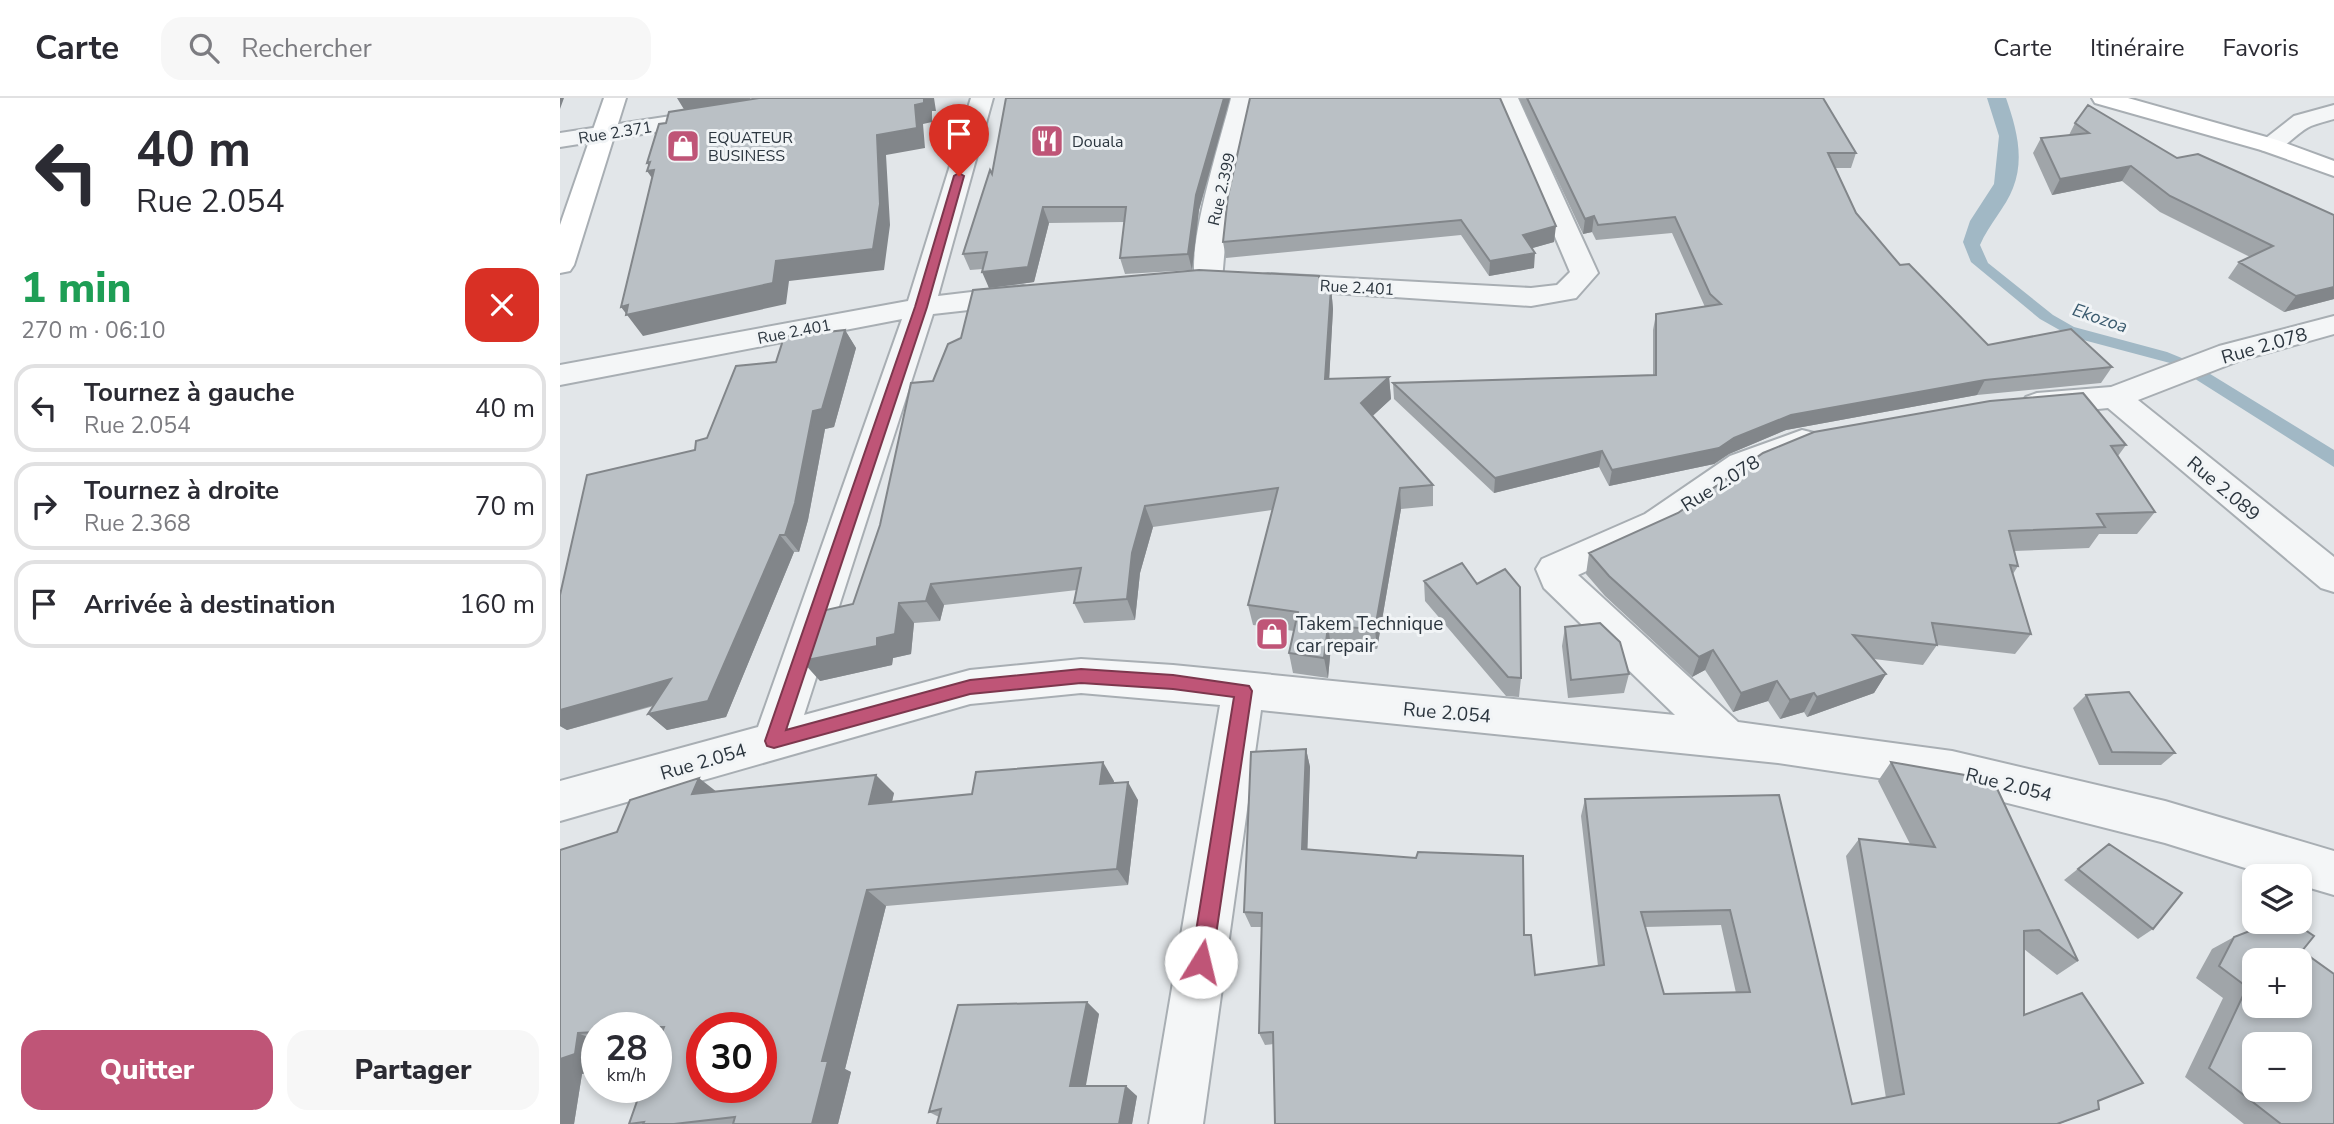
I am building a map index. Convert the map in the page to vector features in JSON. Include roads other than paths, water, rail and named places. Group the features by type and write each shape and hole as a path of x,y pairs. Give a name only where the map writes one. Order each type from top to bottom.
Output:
{"main road":[{"path":"560,265 565,239 605,133 615,98"},
{"path":"2104,98 2269,145 2334,169"}],"street":[{"path":"774,741 921,307 982,98"},
{"name":"Rue 2.399","path":"1217,281 1207,257 1214,213 1224,181 1242,98"},
{"name":"Rue 2.401","path":"1217,281 1531,297 1566,292 1584,273 1507,98"},
{"path":"2287,98 2302,121"},
{"path":"2269,145 2302,121 2334,112"},
{"name":"Rue 2.371","path":"560,140 727,114"},
{"name":"Rue 2.401","path":"560,375 921,307 1050,292"},
{"name":"Rue 2.078","path":"2004,407 2115,397 2230,353 2334,325"},
{"name":"Rue 2.089","path":"2115,397 2334,578"},
{"name":"Rue 2.078","path":"1728,739 1557,578 1555,569 1658,523 1742,464 1798,441 1833,435"},
{"name":"Rue 2.054","path":"560,801 970,687 1081,676 1173,682 1728,739 1952,769 2165,822 2334,873"},
{"path":"1176,1124 1243,691"}],"water":[{"path":"1987,98 2006,98 2016,131 2019,154 2013,188 1980,245 1988,263 2053,315 2074,327 2167,352 2189,361 2334,450 2334,467 2170,363 2072,337 2040,319 1971,262 1963,242 1970,221 1994,184 1999,136"}],"place":[{"name":"Douala","path":"1047,141"},
{"name":"EQUATEUR BUSINESS","path":"683,146"},
{"name":"Takem Technique car repair","path":"1272,634"}],"water label":[{"name":"Ekozoa","path":"2100,318"}]}
